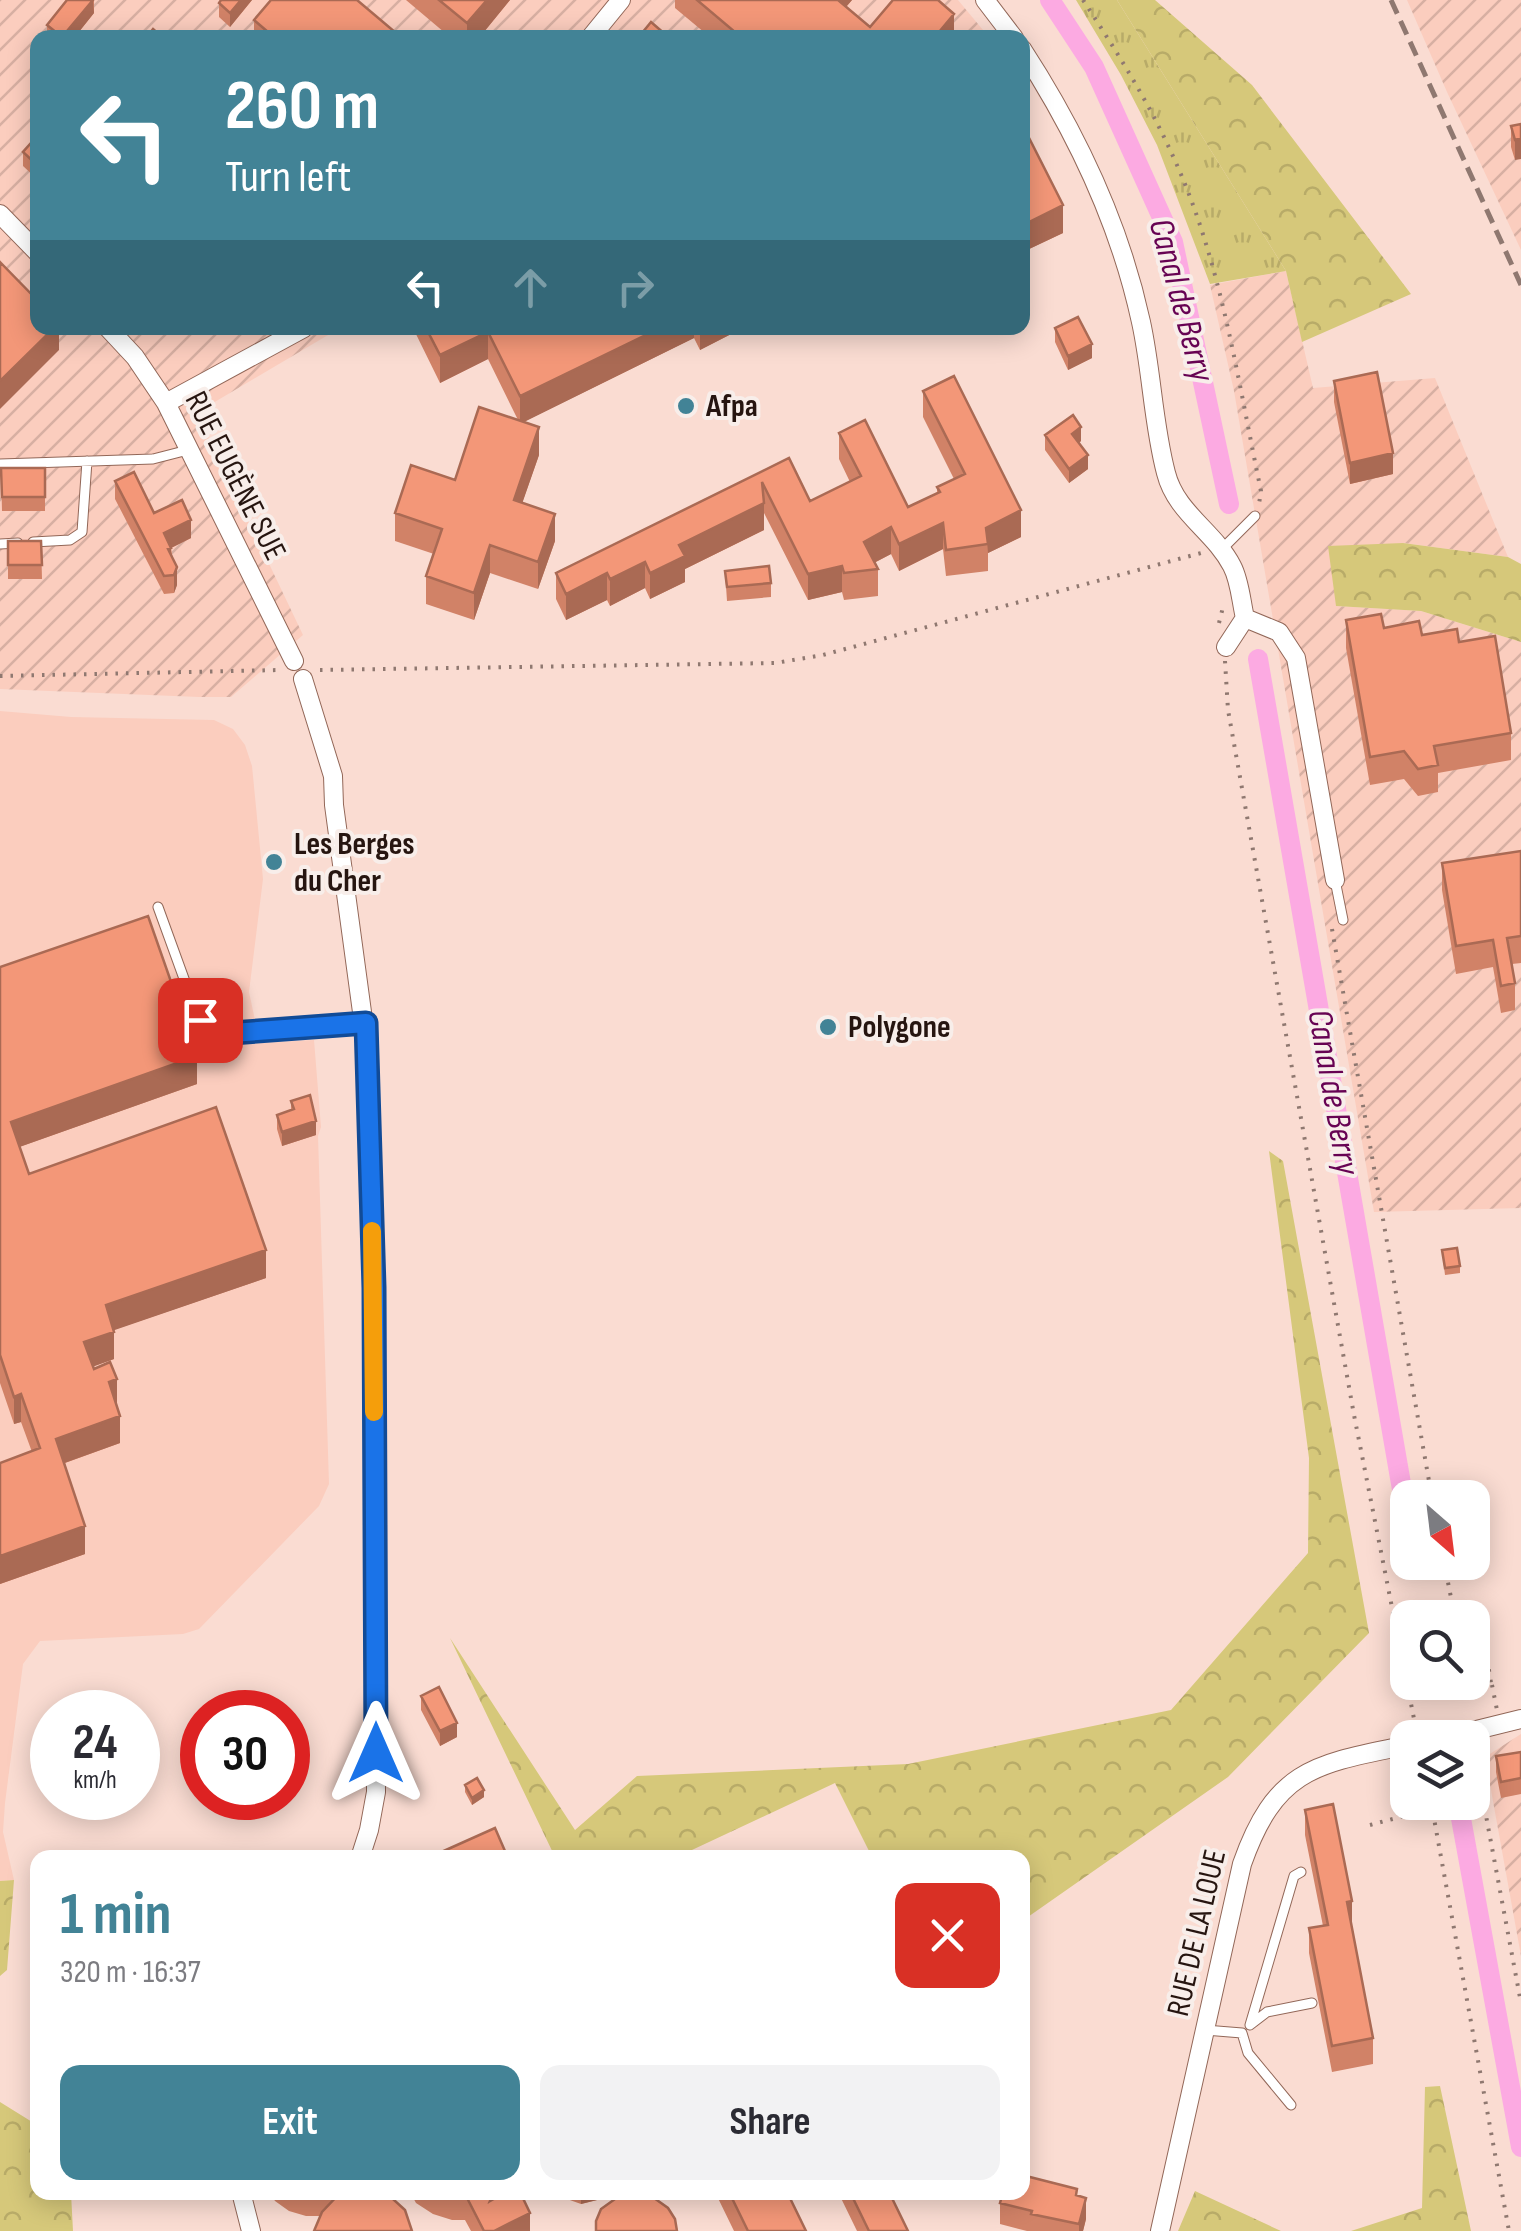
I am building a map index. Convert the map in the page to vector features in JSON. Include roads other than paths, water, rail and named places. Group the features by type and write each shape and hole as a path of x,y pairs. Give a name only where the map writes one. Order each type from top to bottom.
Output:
{"street":[{"path":"597,30 621,0"},
{"path":"986,0 1008,30"},
{"path":"1030,64 1075,141 1116,235 1142,324 1166,476 1216,555 1234,568 1246,618 1226,647"},
{"path":"0,214 30,245"},
{"name":"RUE EUGÈNE SUE","path":"114,335 166,403 190,450 299,670 333,776 366,1023 374,1288 376,1792 362,1850"},
{"path":"166,403 291,335"},
{"path":"1246,618 1280,632 1296,658 1335,880"},
{"path":"1490,1722 1515,1713"},
{"name":"RUE DE LA LOUE","path":"1160,2231 1242,1864 1254,1830 1283,1787 1310,1771 1390,1750"},
{"path":"243,2200 251,2231"}],"lane":[{"path":"0,464 153,459 190,450"},
{"path":"0,544 70,540 82,532 87,461"},
{"path":"1216,555 1255,516"},
{"path":"1335,880 1343,920"},
{"path":"158,906 200,1020 208,1032 366,1023"},
{"path":"1291,2106 1248,2053 1246,2029 1294,1876 1301,1872"},
{"path":"1205,2030 1246,2029 1267,2012 1312,2003"}],"waterway":[{"name":"Canal de Berry","path":"1050,0 1094,67 1173,242 1229,504"},
{"name":"Canal de Berry","path":"1258,659 1400,1480"},
{"name":"Canal de Berry","path":"1461,1820 1521,2147"}],"railway":[{"path":"1391,0 1521,285"}],"place":[{"name":"Afpa","path":"686,406"},
{"name":"Les Berges du Cher","path":"274,862"},
{"name":"Polygone","path":"828,1027"}]}
